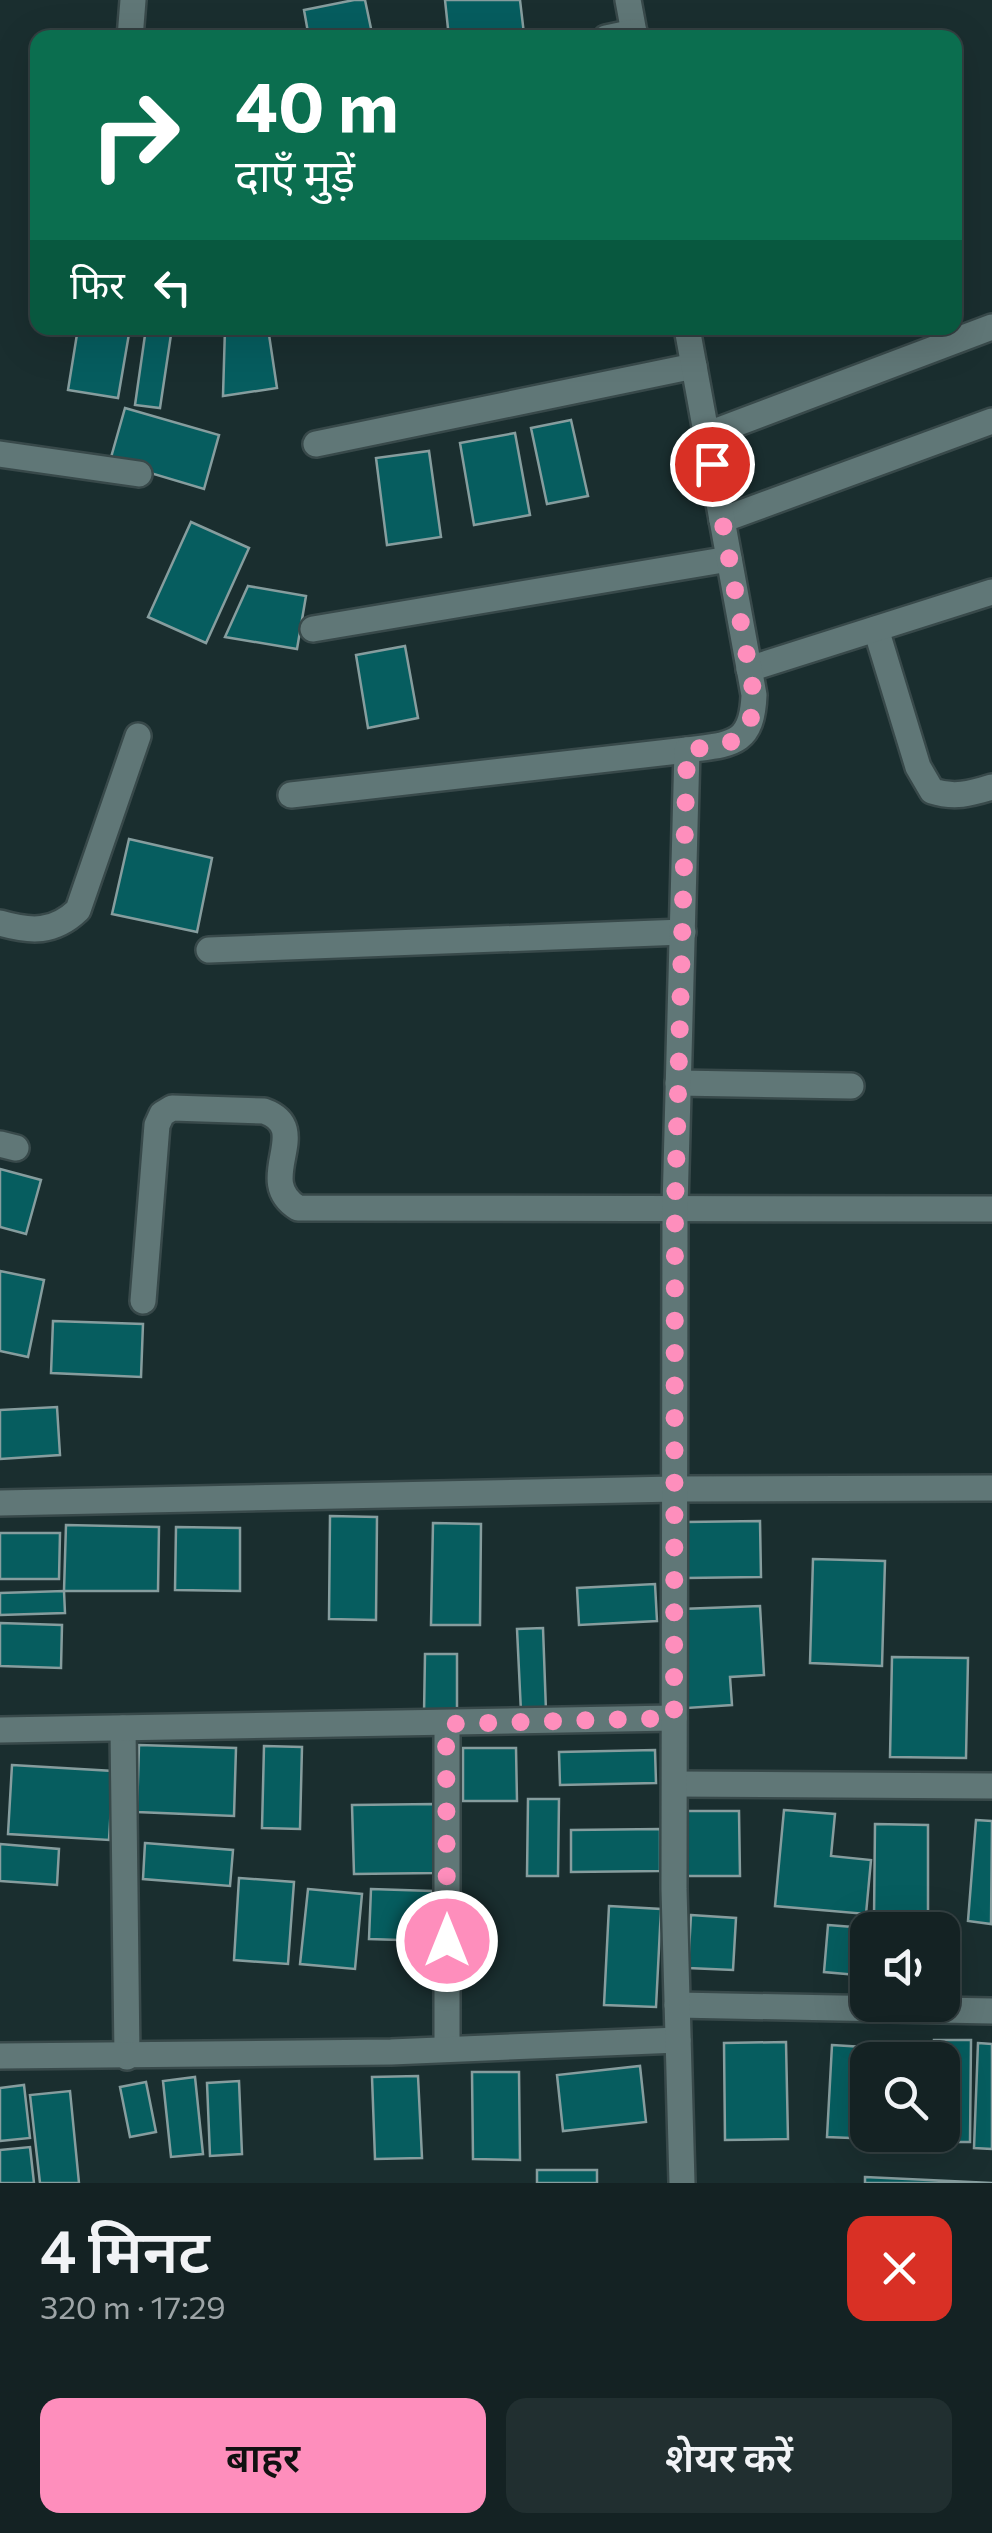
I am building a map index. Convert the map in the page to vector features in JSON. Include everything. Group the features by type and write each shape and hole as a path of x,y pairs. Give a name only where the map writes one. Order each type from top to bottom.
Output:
{"street":[{"path":"131,30 133,0"},
{"path":"628,0 633,30"},
{"path":"706,435 992,326"},
{"path":"291,795 687,750 728,744 744,736 753,719 754,695 688,335"},
{"path":"316,444 694,366"},
{"path":"722,520 992,421"},
{"path":"0,454 139,474"},
{"path":"314,629 729,559"},
{"path":"749,669 992,592"},
{"path":"876,629 918,767 932,791 958,795 992,787"},
{"path":"0,923 44,931 64,924 78,910 138,736"},
{"path":"682,2183 674,1718 675,1208 687,750"},
{"path":"210,950 683,932"},
{"path":"678,1083 851,1086"},
{"path":"142,1300 157,1126 162,1114 172,1108 264,1111 276,1115 284,1126 285,1139 279,1185 284,1200 298,1208 992,1209"},
{"path":"0,1504 675,1489 992,1488"},
{"path":"0,1730 674,1718"},
{"path":"446,1724 447,2050"},
{"path":"123,1728 128,2057"},
{"path":"675,1784 992,1786"},
{"path":"677,2006 992,2011"},
{"path":"0,2056 447,2050 678,2040"}],"building":[{"path":"365,0 371,30 308,30 304,10"},
{"path":"445,0 520,0 524,30 448,30"},
{"path":"77,335 129,335 118,398 68,390"},
{"path":"145,335 171,335 160,408 135,405"},
{"path":"225,335 269,335 277,388 223,396"},
{"path":"125,408 219,435 204,489 110,461"},
{"path":"571,420 588,496 547,504 531,428"},
{"path":"515,433 530,515 474,525 460,443"},
{"path":"429,451 441,537 387,545 376,458"},
{"path":"191,522 249,548 206,643 148,617"},
{"path":"248,586 306,596 297,649 225,637"},
{"path":"405,646 418,718 368,728 356,655"},
{"path":"129,839 212,858 197,932 112,914"},
{"path":"0,1169 41,1180 26,1234 0,1227"},
{"path":"0,1271 44,1280 28,1357 0,1351"},
{"path":"53,1321 143,1324 141,1377 51,1373"},
{"path":"57,1407 60,1455 0,1459 0,1410"},
{"path":"330,1516 377,1517 376,1620 329,1619"},
{"path":"760,1521 761,1577 686,1578 686,1522"},
{"path":"433,1523 481,1524 480,1625 431,1625"},
{"path":"66,1525 159,1527 158,1591 64,1591"},
{"path":"176,1527 240,1528 240,1591 175,1590"},
{"path":"0,1533 60,1533 59,1579 0,1579"},
{"path":"813,1559 885,1561 882,1666 810,1663"},
{"path":"655,1584 657,1621 579,1625 577,1588"},
{"path":"64,1591 65,1613 0,1615 0,1593"},
{"path":"760,1606 764,1675 730,1677 732,1705 687,1708 681,1609"},
{"path":"0,1623 62,1625 61,1668 0,1666"},
{"path":"543,1628 546,1711 521,1712 517,1629"},
{"path":"425,1654 457,1654 457,1714 424,1714"},
{"path":"892,1657 968,1658 966,1758 890,1757"},
{"path":"139,1745 236,1748 234,1816 137,1812"},
{"path":"264,1746 302,1747 300,1829 262,1828"},
{"path":"463,1748 516,1748 517,1801 463,1801"},
{"path":"655,1750 656,1783 560,1785 559,1752"},
{"path":"12,1765 113,1771 109,1840 8,1834"},
{"path":"528,1799 559,1799 558,1876 527,1876"},
{"path":"434,1804 435,1873 354,1874 352,1805"},
{"path":"784,1810 835,1814 831,1856 871,1860 866,1912 775,1906"},
{"path":"687,1811 739,1811 740,1876 687,1876"},
{"path":"976,1820 992,1821 991,1924 968,1921"},
{"path":"875,1824 928,1825 928,1912 874,1912"},
{"path":"660,1829 660,1871 571,1872 571,1830"},
{"path":"145,1843 233,1850 230,1886 143,1879"},
{"path":"0,1844 59,1849 57,1885 0,1881"},
{"path":"239,1878 294,1882 288,1964 234,1960"},
{"path":"308,1889 362,1894 355,1969 300,1964"},
{"path":"371,1889 432,1891 431,1941 369,1939"},
{"path":"609,1906 661,1909 656,2007 604,2005"},
{"path":"691,1915 736,1918 733,1970 688,1968"},
{"path":"828,1925 850,1927 850,1974 824,1972"},
{"path":"971,2040 970,2142 960,2142 960,2042 934,2042"},
{"path":"786,2042 788,2139 725,2140 724,2043"},
{"path":"978,2043 992,2044 992,2149 974,2148"},
{"path":"832,2045 850,2046 850,2138 827,2137"},
{"path":"640,2066 646,2122 563,2131 557,2075"},
{"path":"472,2072 519,2072 520,2160 473,2159"},
{"path":"418,2076 422,2158 375,2159 372,2077"},
{"path":"195,2077 203,2154 171,2157 163,2081"},
{"path":"239,2081 242,2154 210,2156 207,2083"},
{"path":"146,2082 156,2132 130,2137 120,2087"},
{"path":"24,2085 30,2138 0,2141 0,2088"},
{"path":"70,2091 79,2183 40,2183 30,2095"},
{"path":"30,2147 34,2183 0,2183 0,2150"},
{"path":"537,2170 597,2170 597,2183 537,2183"},
{"path":"865,2177 992,2183 865,2183"}],"route":[{"path":"447,1941 446,1724 674,1718 675,1208 687,750 728,744 744,736 753,719 754,695 712,464"}]}
